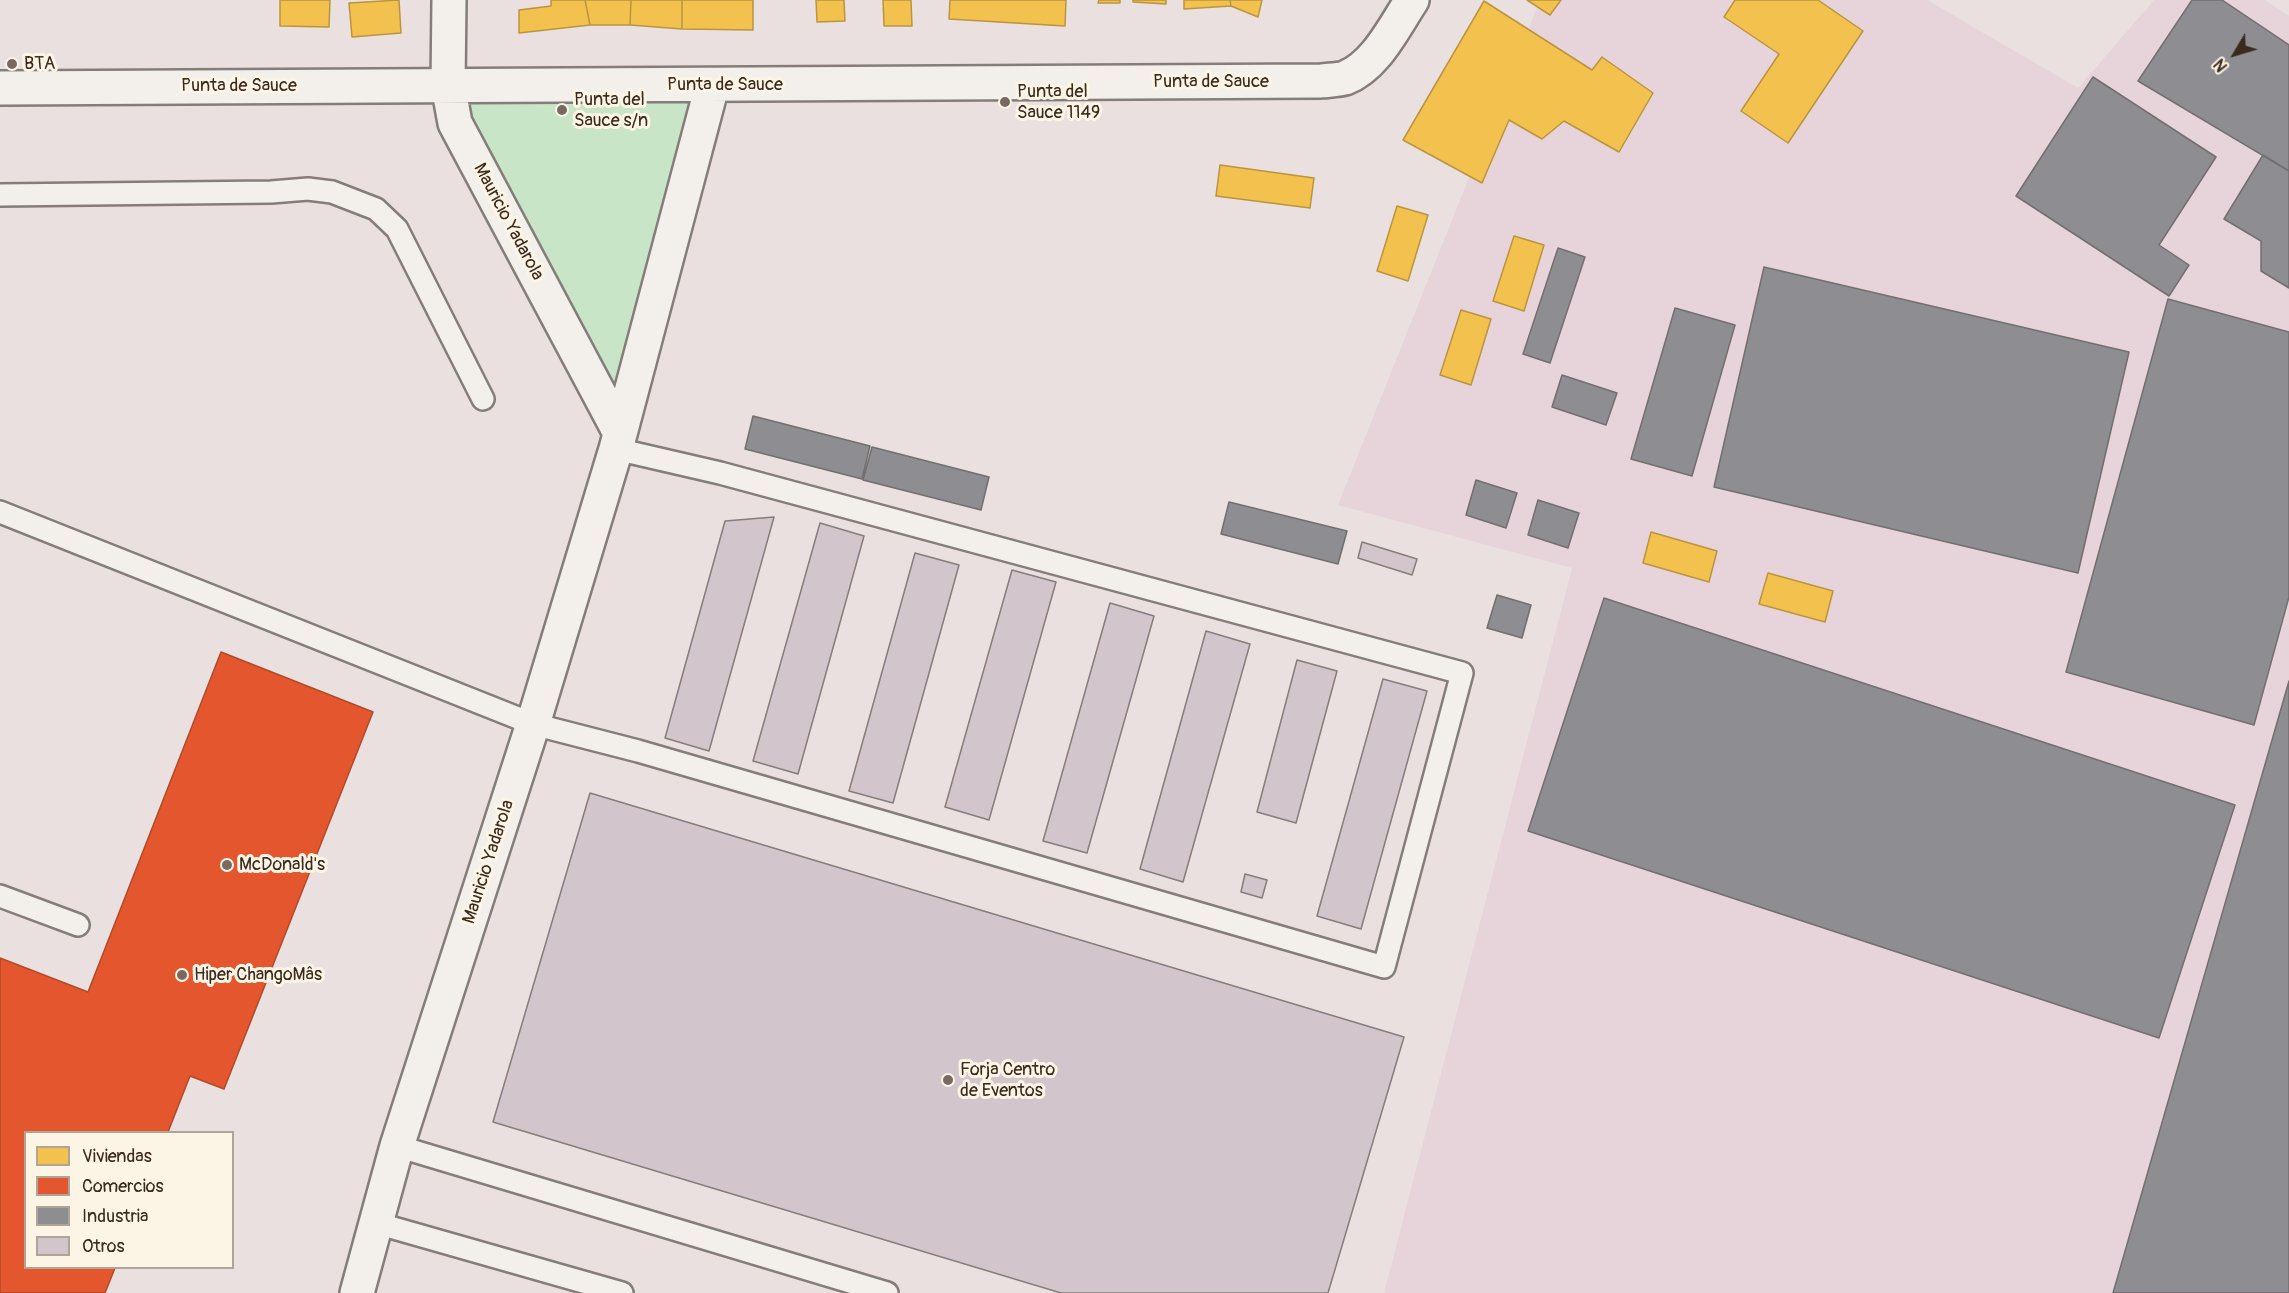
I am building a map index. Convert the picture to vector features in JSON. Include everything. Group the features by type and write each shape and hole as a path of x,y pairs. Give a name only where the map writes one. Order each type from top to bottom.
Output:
{"street":[{"name":"Mauricio Yadarola","path":"449,0 448,85 455,123 617,440"},
{"name":"Punta de Sauce","path":"0,88 712,86 1309,81 1343,78 1363,68 1412,0"},
{"name":"Mauricio Yadarola","path":"357,1293 398,1146 533,724 617,440 712,86"}],"lane":[{"path":"0,195 271,192 308,189 332,192 376,209 397,229 483,399"},
{"path":"0,512 533,724 649,755 1384,967 1462,673 720,473 617,440"},
{"path":"0,896 78,926"},
{"path":"398,1146 887,1293"},
{"path":"376,1223 622,1293"}],"shaded area":[{"path":"1540,0 1927,0 2078,88 2154,0 2265,0 2289,16 2289,1293 1384,1293 1572,568 1338,505"}],"green space":[{"path":"448,85 712,86 619,431"}],"building: Viviendas":[{"path":"280,0 330,0 329,27 280,26"},
{"path":"399,0 401,33 352,37 349,3"},
{"path":"551,0 585,0 590,25 519,33 519,10 551,6"},
{"path":"585,0 631,0 630,25 590,25"},
{"path":"631,0 682,0 682,29 630,25"},
{"path":"682,0 753,0 753,30 682,29"},
{"path":"816,0 844,0 845,21 817,22"},
{"path":"883,0 911,0 912,26 884,26"},
{"path":"950,0 1066,0 1065,26 949,19"},
{"path":"1099,0 1120,0 1120,3 1098,3"},
{"path":"1133,0 1166,0 1166,4 1133,2"},
{"path":"1184,0 1230,0 1231,6 1184,9"},
{"path":"1230,0 1262,0 1258,17 1231,6"},
{"path":"1527,0 1561,0 1550,15"},
{"path":"1735,0 1818,0 1863,31 1788,143 1741,111 1779,54 1724,17"},
{"path":"1484,1 1592,70 1602,57 1653,93 1619,152 1564,121 1542,139 1509,120 1482,183 1403,140"},
{"path":"1220,165 1314,178 1310,208 1216,196"},
{"path":"1397,206 1428,215 1408,281 1377,271"},
{"path":"1514,236 1544,245 1524,311 1493,301"},
{"path":"1461,310 1491,319 1471,385 1440,375"},
{"path":"1651,532 1717,551 1709,582 1643,563"},
{"path":"1768,573 1833,591 1825,622 1759,604"}],"building: Comercios":[{"name":"Hiper ChangoMâs","path":"221,652 373,712 224,1089 190,1076 168,1131 24,1131 24,1269 115,1269 105,1293 0,1293 0,958 88,992"}],"building: Industria":[{"path":"2192,0 2222,0 2289,45 2289,171 2138,81"},
{"path":"2093,77 2216,157 2159,245 2189,265 2169,296 2016,196"},
{"path":"2263,155 2289,171 2289,288 2261,271 2261,241 2224,219"},
{"path":"1558,248 1585,257 1550,363 1523,354"},
{"path":"1764,267 2129,352 2078,573 1714,487"},
{"path":"2168,299 2289,332 2289,597 2254,725 2066,672"},
{"path":"1675,308 1735,325 1692,476 1631,459"},
{"path":"1562,375 1617,393 1606,425 1552,407"},
{"path":"753,416 870,446 862,479 745,449"},
{"path":"872,447 989,477 981,510 863,480"},
{"path":"1476,480 1517,493 1506,528 1466,515"},
{"path":"1538,500 1579,513 1568,548 1528,535"},
{"path":"1229,502 1347,531 1338,564 1221,534"},
{"path":"1497,595 1531,605 1522,638 1487,628"},
{"path":"1604,598 2235,805 2159,1038 1528,831"},
{"path":"2289,681 2289,1293 2113,1293"}],"building: Otros":[{"path":"774,517 709,751 665,738 725,521"},
{"path":"820,523 864,536 798,774 753,761"},
{"path":"1362,542 1417,559 1412,575 1358,558"},
{"path":"915,553 959,565 893,803 849,791"},
{"path":"1012,570 1056,582 989,820 945,807"},
{"path":"1110,603 1154,616 1087,853 1043,841"},
{"path":"1206,631 1250,644 1183,882 1140,869"},
{"path":"1297,660 1337,671 1296,823 1257,812"},
{"path":"1383,679 1427,691 1361,929 1317,916"},
{"name":"Forja Centro de Eventos","path":"590,793 1404,1037 1328,1293 1061,1293 493,1122"},
{"path":"1245,874 1267,880 1262,898 1241,892"}],"place":[{"name":"BTA","path":"12,64"},
{"name":"Punta del Sauce 1149","path":"1005,102"},
{"name":"Punta del Sauce s/n","path":"562,110"},
{"name":"McDonald's","path":"227,865"},
{"name":"Hiper ChangoMâs","path":"182,975"},
{"name":"Forja Centro de Eventos","path":"948,1080"}]}
